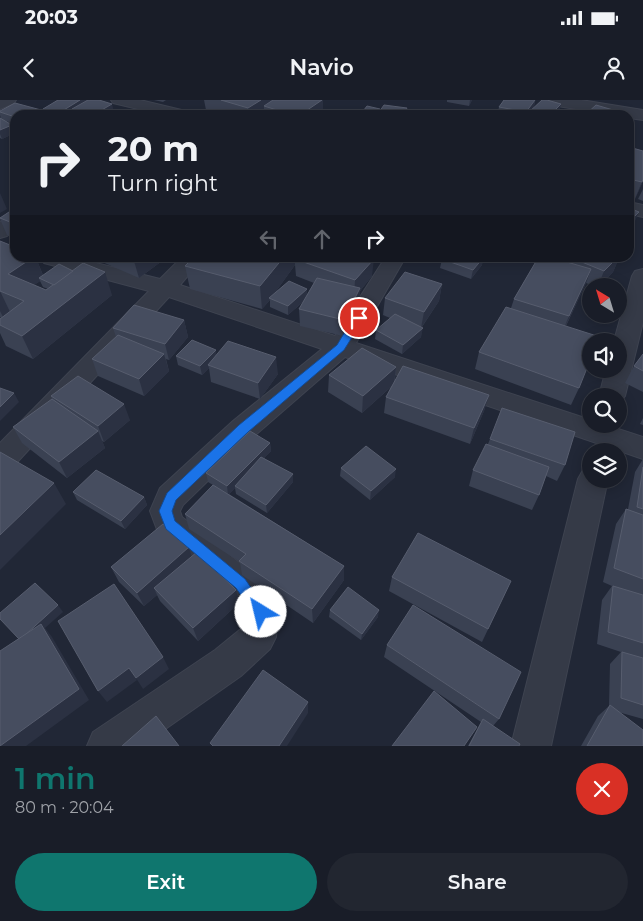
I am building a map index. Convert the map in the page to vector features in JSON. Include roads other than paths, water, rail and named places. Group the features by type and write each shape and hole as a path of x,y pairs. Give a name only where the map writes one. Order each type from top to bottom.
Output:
{"street":[{"path":"0,104 8,100"},
{"path":"119,100 152,110"},
{"path":"551,100 612,110"},
{"path":"0,232 10,224"},
{"path":"67,262 166,288 602,436 643,448"},
{"path":"0,462 189,262"},
{"path":"107,746 228,663 258,637 261,612 240,584 170,525 166,511 171,497 244,428 340,348 393,262"},
{"path":"614,388 643,276"},
{"path":"531,746 591,488"}]}
